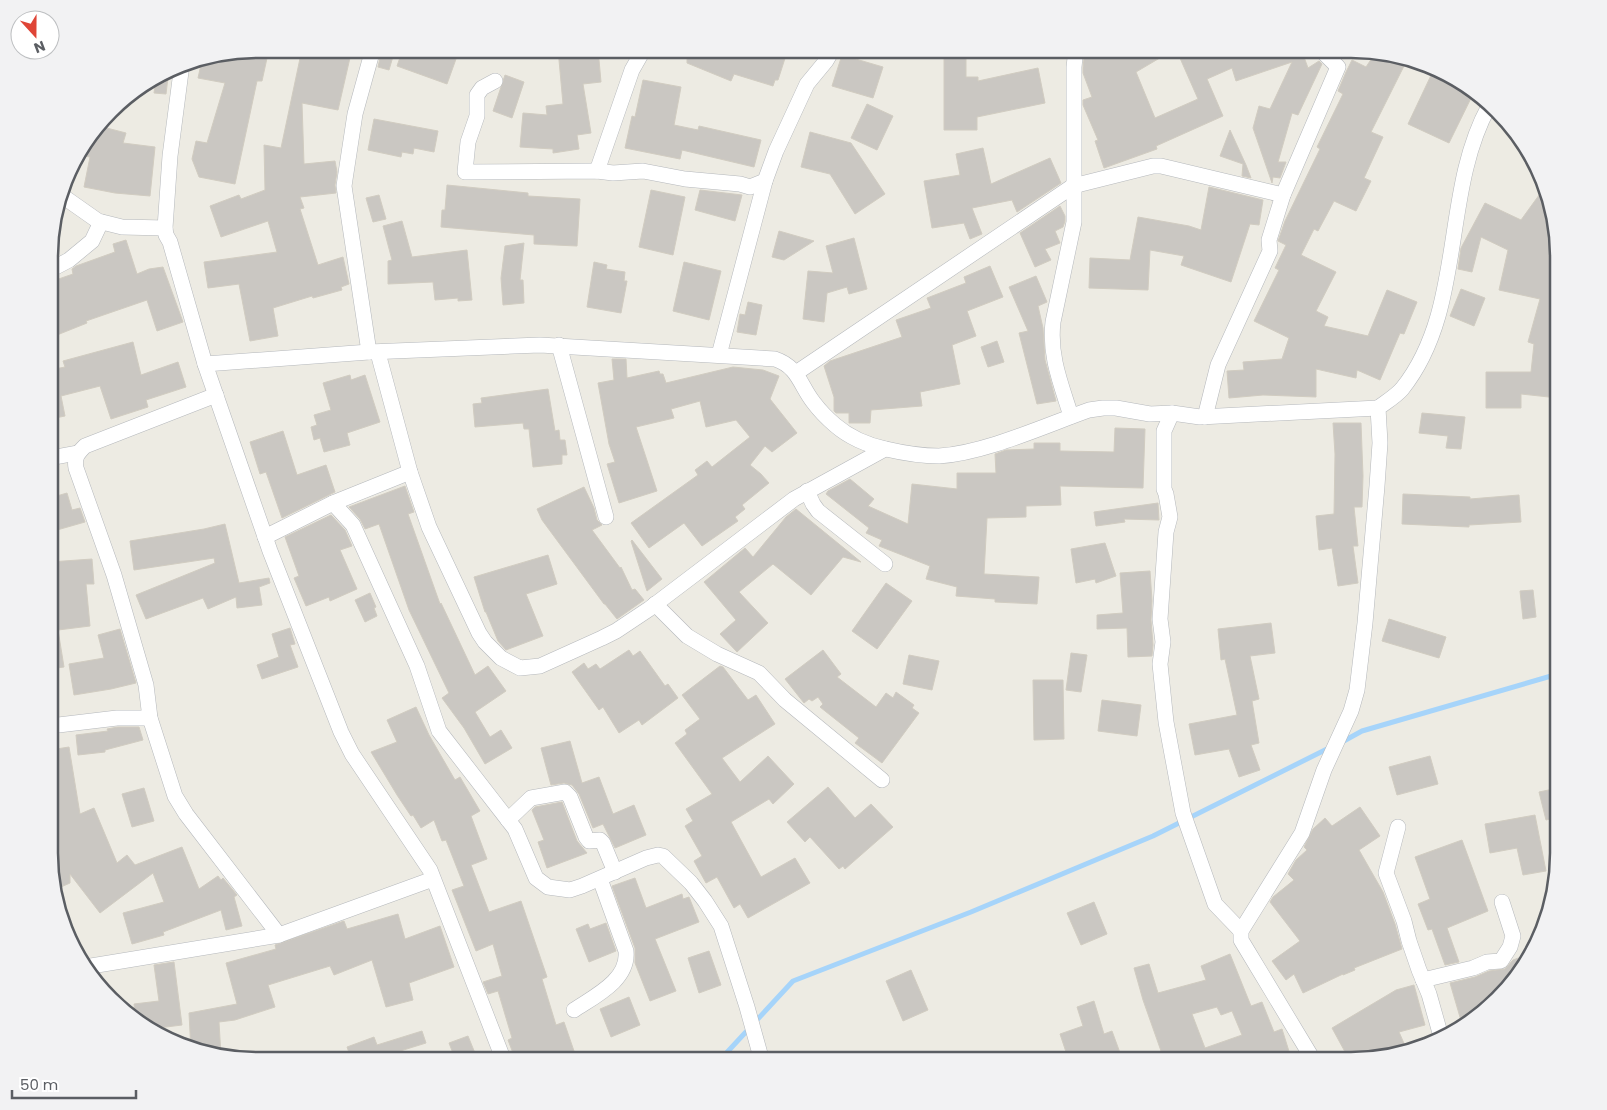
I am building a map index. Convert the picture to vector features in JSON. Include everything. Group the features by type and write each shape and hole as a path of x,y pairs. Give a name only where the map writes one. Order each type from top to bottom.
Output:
{"street":[{"path":"371,58 355,114 344,186 374,352 410,472 429,527 479,633 493,650 512,665 520,668 540,666 616,631 655,604 772,514 807,491 885,449"},
{"path":"597,171 632,70 639,58"},
{"path":"719,355 765,181 801,94 816,71 828,58"},
{"path":"1071,416 1053,357 1051,338 1074,222 1075,58"},
{"path":"1205,417 1218,365 1270,251 1269,240 1283,195 1338,66 1330,58"},
{"path":"181,73 170,156 165,228 205,364 265,537 341,732 352,754 422,856 433,878 501,1052"},
{"path":"495,81 478,92 477,116 468,142 465,172 597,171 613,174 643,172 685,180 740,184 750,187 765,181"},
{"path":"205,364 374,352 559,345 775,359 785,362 796,373 813,403 835,425 854,439 885,449 925,456 952,454 990,445 1088,410 1103,408 1150,414 1172,412 1205,417 1378,408 1401,390 1415,370 1435,326 1441,306 1459,196 1477,133 1487,112"},
{"path":"796,373 1073,186 1153,166 1161,166 1283,195"},
{"path":"66,198 102,222 122,227 165,228"},
{"path":"58,266 69,260 92,241 102,222"},
{"path":"559,345 606,518"},
{"path":"58,457 77,453 85,446 216,395"},
{"path":"1309,1052 1241,940 1241,930 1302,832 1324,770 1351,711 1357,690 1377,486 1380,443 1378,408"},
{"path":"1172,412 1164,431 1164,489 1170,517 1166,532 1160,619 1163,642 1160,664 1166,722 1184,813 1215,904 1241,930"},
{"path":"77,453 75,460 76,468 114,575 146,685 150,718 175,796 186,814 279,935"},
{"path":"265,537 334,503 410,472"},
{"path":"807,491 818,511 885,564"},
{"path":"334,503 353,525 418,666 439,731 518,834 536,878 548,887 570,890 600,879 646,858 658,855 663,856 691,883 705,901 720,926 747,1007 760,1052"},
{"path":"655,604 688,636 717,654 759,673 785,700 882,780"},
{"path":"58,725 117,718 150,718"},
{"path":"508,820 531,798 565,792 570,797 586,837 589,841 600,840 603,843 615,872"},
{"path":"1398,827 1386,873 1429,994 1440,1032"},
{"path":"93,967 279,935 433,878"},
{"path":"574,1010 609,986 618,977 627,961 626,951 600,879"},
{"path":"1423,980 1473,968 1487,962 1501,961 1510,947 1513,936 1502,902"}],"building":[{"path":"267,58 262,81 257,81 235,184 199,177 192,159 196,141 207,143 225,83 198,78 201,65 205,64 231,59"},
{"path":"300,58 350,58 338,110 302,103 304,164 335,161 337,172 336,193 300,197 304,208 300,209 318,265 343,257 349,284 341,287 342,290 313,298 312,296 273,308 278,336 250,341 239,284 208,288 204,262 277,252 268,221 221,237 210,206 239,195 241,199 265,190 264,145 281,148"},
{"path":"380,58 393,58 389,70 378,67"},
{"path":"400,58 456,59 447,84 397,66"},
{"path":"559,58 599,58 601,82 583,84 591,133 577,135 579,149 553,153 553,149 520,147 523,113 547,115 546,106 563,104"},
{"path":"687,58 785,58 778,80 775,80 773,86 734,74 731,81 687,63"},
{"path":"841,58 852,58 883,67 873,98 832,86"},
{"path":"944,58 966,58 966,77 978,77 978,81 1038,68 1045,103 977,117 977,130 944,130"},
{"path":"1084,58 1160,58 1136,72 1155,118 1198,99 1180,58 1304,58 1308,68 1319,61 1322,64 1298,115 1292,113 1278,162 1286,162 1280,178 1273,177 1272,183 1253,128 1259,106 1270,109 1292,62 1236,81 1232,68 1207,79 1223,116 1156,146 1157,149 1104,168 1095,141 1098,140 1083,105 1083,100 1092,97 1083,68"},
{"path":"1372,59 1405,65 1371,132 1383,137 1364,178 1371,181 1356,211 1334,201 1318,231 1314,229 1301,255 1336,272 1316,311 1328,317 1324,326 1368,336 1387,290 1417,302 1404,334 1400,333 1380,380 1357,370 1356,378 1316,369 1316,397 1263,395 1229,398 1227,371 1244,370 1243,362 1282,359 1289,338 1254,321 1279,270 1275,268 1286,245 1278,241 1285,221 1320,149 1317,147 1343,94 1338,91 1346,72 1352,60 1366,67"},
{"path":"505,75 524,82 512,118 493,111"},
{"path":"1431,75 1450,84 1471,98 1449,143 1408,124"},
{"path":"168,78 166,94 154,93 155,85"},
{"path":"643,80 681,87 674,125 698,130 699,126 761,140 754,167 682,150 680,159 625,148 632,116 635,117"},
{"path":"867,104 893,116 877,150 851,138"},
{"path":"374,119 438,131 434,152 414,148 413,154 402,152 401,157 368,150"},
{"path":"105,128 126,133 123,143 155,147 150,196 115,193 84,187 90,157 85,156"},
{"path":"1230,130 1251,178 1242,176 1243,164 1220,156"},
{"path":"810,132 851,143 885,194 855,214 830,174 801,167"},
{"path":"983,148 991,184 1050,158 1061,183 1017,212 1012,200 972,208 982,234 970,239 964,223 932,228 924,181 960,175 956,154"},
{"path":"447,185 528,193 528,196 580,199 577,246 534,244 534,235 441,227 442,210 445,210"},
{"path":"1209,187 1263,200 1259,225 1250,224 1231,282 1181,265 1184,256 1150,250 1148,290 1089,288 1090,258 1130,260 1138,217 1201,230"},
{"path":"651,190 685,197 673,255 639,247"},
{"path":"700,190 742,195 735,221 695,210"},
{"path":"1539,194 1546,218 1550,256 1550,397 1521,394 1521,408 1486,408 1486,372 1531,372 1534,344 1528,342 1540,299 1499,290 1508,250 1481,237 1472,272 1458,269 1461,248 1485,203 1521,220"},
{"path":"379,195 386,219 373,222 366,198"},
{"path":"1060,206 1065,216 1065,221 1063,227 1055,231 1060,243 1045,249 1051,260 1035,267 1020,233"},
{"path":"402,221 412,257 467,250 472,300 458,301 458,298 435,300 433,282 388,284 388,261 392,260 383,226"},
{"path":"779,231 814,241 784,260 772,257"},
{"path":"854,238 867,289 849,294 847,287 827,293 824,322 803,319 808,271 833,273 826,246"},
{"path":"126,240 137,274 149,269 163,267 183,322 157,331 147,300 86,321 87,323 58,335 58,279 73,274 72,269 76,266 115,252 113,244"},
{"path":"524,243 520,280 523,280 524,303 503,305 501,278 505,246"},
{"path":"594,262 607,265 606,269 625,272 624,281 627,281 621,313 587,307"},
{"path":"684,262 721,271 709,320 673,311"},
{"path":"990,266 1003,297 967,311 976,336 952,345 960,384 920,392 922,406 871,410 870,423 849,423 849,413 836,413 834,411 834,397 824,366 830,361 902,337 896,320 931,308 927,298 966,283 964,277"},
{"path":"1036,276 1047,302 1038,306 1043,328 1045,360 1056,401 1037,404 1019,333 1028,331 1009,287"},
{"path":"1461,289 1485,298 1474,326 1450,316"},
{"path":"748,302 762,305 756,335 737,332 740,314 745,315"},
{"path":"997,341 1004,362 988,367 981,347"},
{"path":"133,342 141,375 178,362 186,387 146,400 148,407 111,419 100,386 61,396 65,416 58,417 58,368 65,367 63,361"},
{"path":"612,359 626,359 627,378 659,371 660,374 663,374 666,383 733,367 763,370 779,376 770,399 797,433 772,452 765,446 750,465 769,483 742,505 745,509 735,517 738,521 702,546 684,523 649,548 631,523 698,475 695,470 707,461 712,467 750,437 736,420 706,427 700,401 671,409 674,418 636,427 657,491 619,503 607,464 615,462 609,444 598,383 614,380"},
{"path":"350,375 351,380 365,375 380,422 347,433 350,445 324,452 320,438 314,440 311,427 317,425 314,415 331,410 323,383"},
{"path":"548,389 555,431 559,430 560,440 565,440 567,455 562,455 562,464 533,467 529,429 524,429 523,423 475,427 473,404 482,403 481,398"},
{"path":"1422,413 1465,417 1461,449 1446,448 1448,436 1419,433"},
{"path":"1333,423 1361,423 1363,476 1362,507 1354,507 1358,546 1353,546 1358,583 1338,586 1332,548 1319,550 1316,516 1334,514 1335,454"},
{"path":"1115,428 1145,429 1143,488 1060,486 1061,505 1026,506 1026,517 987,518 984,574 1039,577 1037,604 995,602 995,599 956,596 957,587 926,579 930,566 879,546 882,540 866,533 869,528 826,494 850,479 874,499 868,506 908,524 912,484 957,489 957,473 996,473 995,454 1006,450 1034,449 1034,443 1060,443 1060,451 1114,452"},
{"path":"283,431 297,475 326,465 335,492 282,518 266,472 260,474 250,442"},
{"path":"405,486 414,512 408,514 440,604 475,675 488,666 506,691 475,712 490,737 501,730 512,748 485,764 464,728 442,698 449,693 409,610 379,524 365,529 360,519 349,507"},
{"path":"584,487 594,508 597,520 602,525 592,530 621,567 632,590 635,589 644,600 617,619 542,520 537,509"},
{"path":"67,493 72,510 80,508 85,522 58,530 58,496"},
{"path":"1403,494 1470,497 1470,499 1519,495 1521,522 1469,525 1469,527 1402,524"},
{"path":"1158,503 1159,520 1124,519 1125,522 1096,526 1094,512"},
{"path":"796,509 861,562 843,557 811,595 773,564 739,592 768,623 737,652 720,634 736,620 704,582 745,548 753,557 786,517"},
{"path":"331,515 345,530 352,546 340,550 357,589 330,601 329,597 306,606 294,578 299,576 285,537"},
{"path":"225,524 239,583 269,578 270,583 259,587 262,605 237,608 236,597 208,609 203,598 146,619 136,595 215,563 214,558 134,570 130,541"},
{"path":"631,541 662,579 647,591"},
{"path":"1105,543 1116,576 1096,583 1095,579 1076,583 1071,549"},
{"path":"548,555 557,584 526,594 543,636 506,650 498,641 485,612 474,577"},
{"path":"92,559 94,584 86,584 90,626 58,630 58,561"},
{"path":"1150,571 1152,656 1128,657 1127,628 1097,629 1097,615 1123,613 1120,573"},
{"path":"886,583 912,601 877,649 852,631"},
{"path":"1533,590 1536,617 1523,619 1520,591"},
{"path":"370,593 376,607 374,608 377,616 365,622 355,600"},
{"path":"1389,619 1446,637 1439,658 1382,641"},
{"path":"1271,623 1275,653 1250,656 1259,699 1252,701 1259,743 1251,745 1260,770 1239,777 1229,749 1195,755 1189,724 1237,715 1225,659 1221,660 1218,629"},
{"path":"290,628 295,644 290,645 298,667 262,679 257,665 279,657 272,634"},
{"path":"120,629 136,683 74,695 69,664 104,658 98,635"},
{"path":"58,630 64,667 58,668"},
{"path":"629,650 633,656 640,651 665,686 668,684 678,698 642,725 639,720 619,733 603,707 599,710 572,672 584,663 588,669 596,664 600,669"},
{"path":"823,650 841,674 837,677 876,707 886,693 893,698 896,692 914,705 912,708 919,713 882,763 855,743 859,738 820,707 823,704 818,697 812,701 809,699 804,703 785,679"},
{"path":"1071,653 1087,655 1081,692 1066,690"},
{"path":"909,655 939,661 932,690 903,684"},
{"path":"720,666 723,667 748,700 756,695 775,724 722,758 740,782 768,756 794,784 773,804 769,799 731,822 761,877 795,858 810,883 748,918 740,904 734,908 717,877 706,883 694,861 702,856 685,826 693,821 686,809 712,794 675,743 687,734 685,730 700,719 682,695"},
{"path":"1033,680 1063,680 1064,739 1034,740"},
{"path":"1102,700 1141,705 1137,736 1098,731"},
{"path":"416,707 429,735 455,780 460,777 480,811 471,816 487,859 471,865 489,912 521,901 547,977 542,979 556,1025 564,1022 574,1051 513,1052 508,1040 512,1038 498,991 488,994 483,982 502,976 493,944 476,951 452,890 464,886 446,840 442,841 434,820 421,828 397,795 371,752 397,742 387,720"},
{"path":"139,727 143,740 105,750 105,752 78,755 76,735 108,731 107,729"},
{"path":"570,741 582,783 599,777 613,814 634,805 646,835 615,848 603,824 593,828 579,794 572,785 564,783 551,785 541,748"},
{"path":"69,747 80,814 94,808 117,863 127,855 135,865 182,847 199,889 218,876 221,880 223,878 237,895 234,897 242,926 226,930 221,910 163,932 164,935 132,944 123,913 164,902 153,873 100,913 70,874 70,883 60,887 58,867 58,749"},
{"path":"1430,756 1438,784 1397,795 1389,767"},
{"path":"828,787 855,818 871,804 893,827 845,869 843,866 839,869 810,837 805,842 787,822"},
{"path":"144,788 154,821 132,827 122,794"},
{"path":"1550,790 1550,819 1546,820 1539,792"},
{"path":"562,802 577,841 587,853 547,868 538,842 544,840 532,810 535,807"},
{"path":"1360,807 1380,836 1359,850 1383,892 1402,949 1354,968 1355,970 1303,993 1294,974 1286,980 1272,961 1300,941 1270,902 1273,897 1294,880 1288,874 1296,860 1307,850 1304,847 1313,829 1325,818 1332,826"},
{"path":"1535,815 1546,871 1523,875 1517,848 1490,853 1485,824"},
{"path":"1462,840 1488,911 1447,928 1459,962 1445,965 1432,929 1428,930 1418,904 1430,899 1415,857"},
{"path":"635,878 646,908 682,894 683,899 689,897 699,922 655,939 676,991 650,1001 635,963 635,948 612,886"},
{"path":"1094,902 1107,934 1081,945 1067,913"},
{"path":"398,914 405,939 440,926 454,967 409,983 413,1000 386,1007 372,960 334,975 330,966 268,985 275,1007 235,1020 219,1022 221,1049 190,1041 189,1013 237,1004 226,963 276,949 275,945 344,921 347,929"},
{"path":"606,923 616,951 589,962 576,929 588,924 590,929"},
{"path":"709,951 721,985 699,993 688,958"},
{"path":"1230,954 1251,1006 1262,1002 1274,1032 1282,1029 1289,1052 1158,1052 1161,1051 1134,968 1149,964 1158,993 1206,980 1201,966","holes":["1217,1007 1221,1015 1232,1011 1242,1035 1205,1048 1192,1014"]},
{"path":"1520,957 1500,985 1482,1003 1461,1019 1450,983 1475,977 1489,971 1505,969 1513,960"},
{"path":"174,962 182,1025 160,1028 135,1011 134,1004 159,1001 154,965"},
{"path":"911,970 928,1010 903,1021 886,981"},
{"path":"1414,985 1425,1025 1399,1032 1405,1045 1376,1051 1345,1052 1332,1028 1396,990"},
{"path":"629,997 640,1025 611,1037 600,1009"},
{"path":"1094,1001 1104,1034 1112,1031 1120,1052 1066,1052 1060,1034 1083,1026 1077,1007"},
{"path":"422,1031 426,1043 397,1052 349,1052 347,1047 374,1037 377,1045"},
{"path":"468,1036 475,1052 452,1052 449,1043"}],"waterway":[{"path":"1342,742 1362,731 1550,676"},
{"path":"727,1052 793,981 971,912 1153,836 1329,748"}]}
